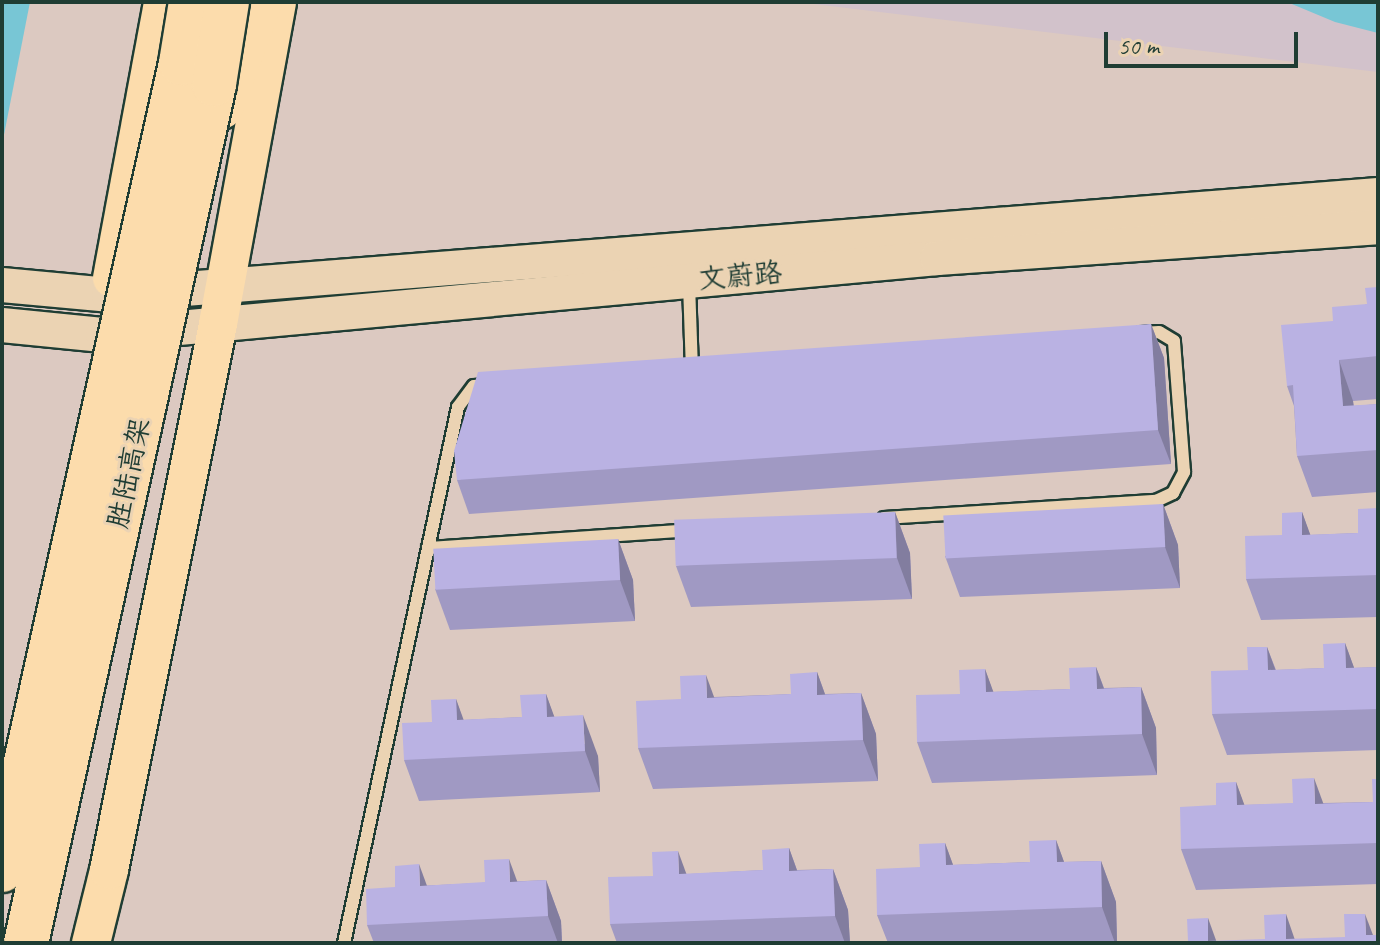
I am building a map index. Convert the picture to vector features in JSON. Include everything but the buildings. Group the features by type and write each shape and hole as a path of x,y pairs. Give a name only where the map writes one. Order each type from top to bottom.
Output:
{"highway":[{"name":"胜陆高架","path":"2,870 181,63 191,2"},
{"name":"胜陆高架","path":"26,943 193,180 227,2"},
{"path":"193,180 260,2"}],"main road":[{"path":"2,849 103,335 163,2"},
{"path":"91,943 218,324 277,2"},
{"name":"文蔚路","path":"2,285 109,295 1378,195"},
{"name":"文蔚路","path":"2,325 103,335 937,258 1378,227"}],"lane":[{"path":"689,281 692,368"},
{"path":"874,519 1156,501 1173,493 1184,472 1174,341 1159,332 1127,334"},
{"path":"677,369 708,367"},
{"path":"344,943 458,407 474,386 505,384"},
{"path":"428,548 702,530"}],"shaded area":[{"path":"797,2 1378,2 1378,72"}],"water":[{"path":"2,2 30,2 2,145"},
{"path":"1287,2 1378,3 1378,33 1335,22"}]}
